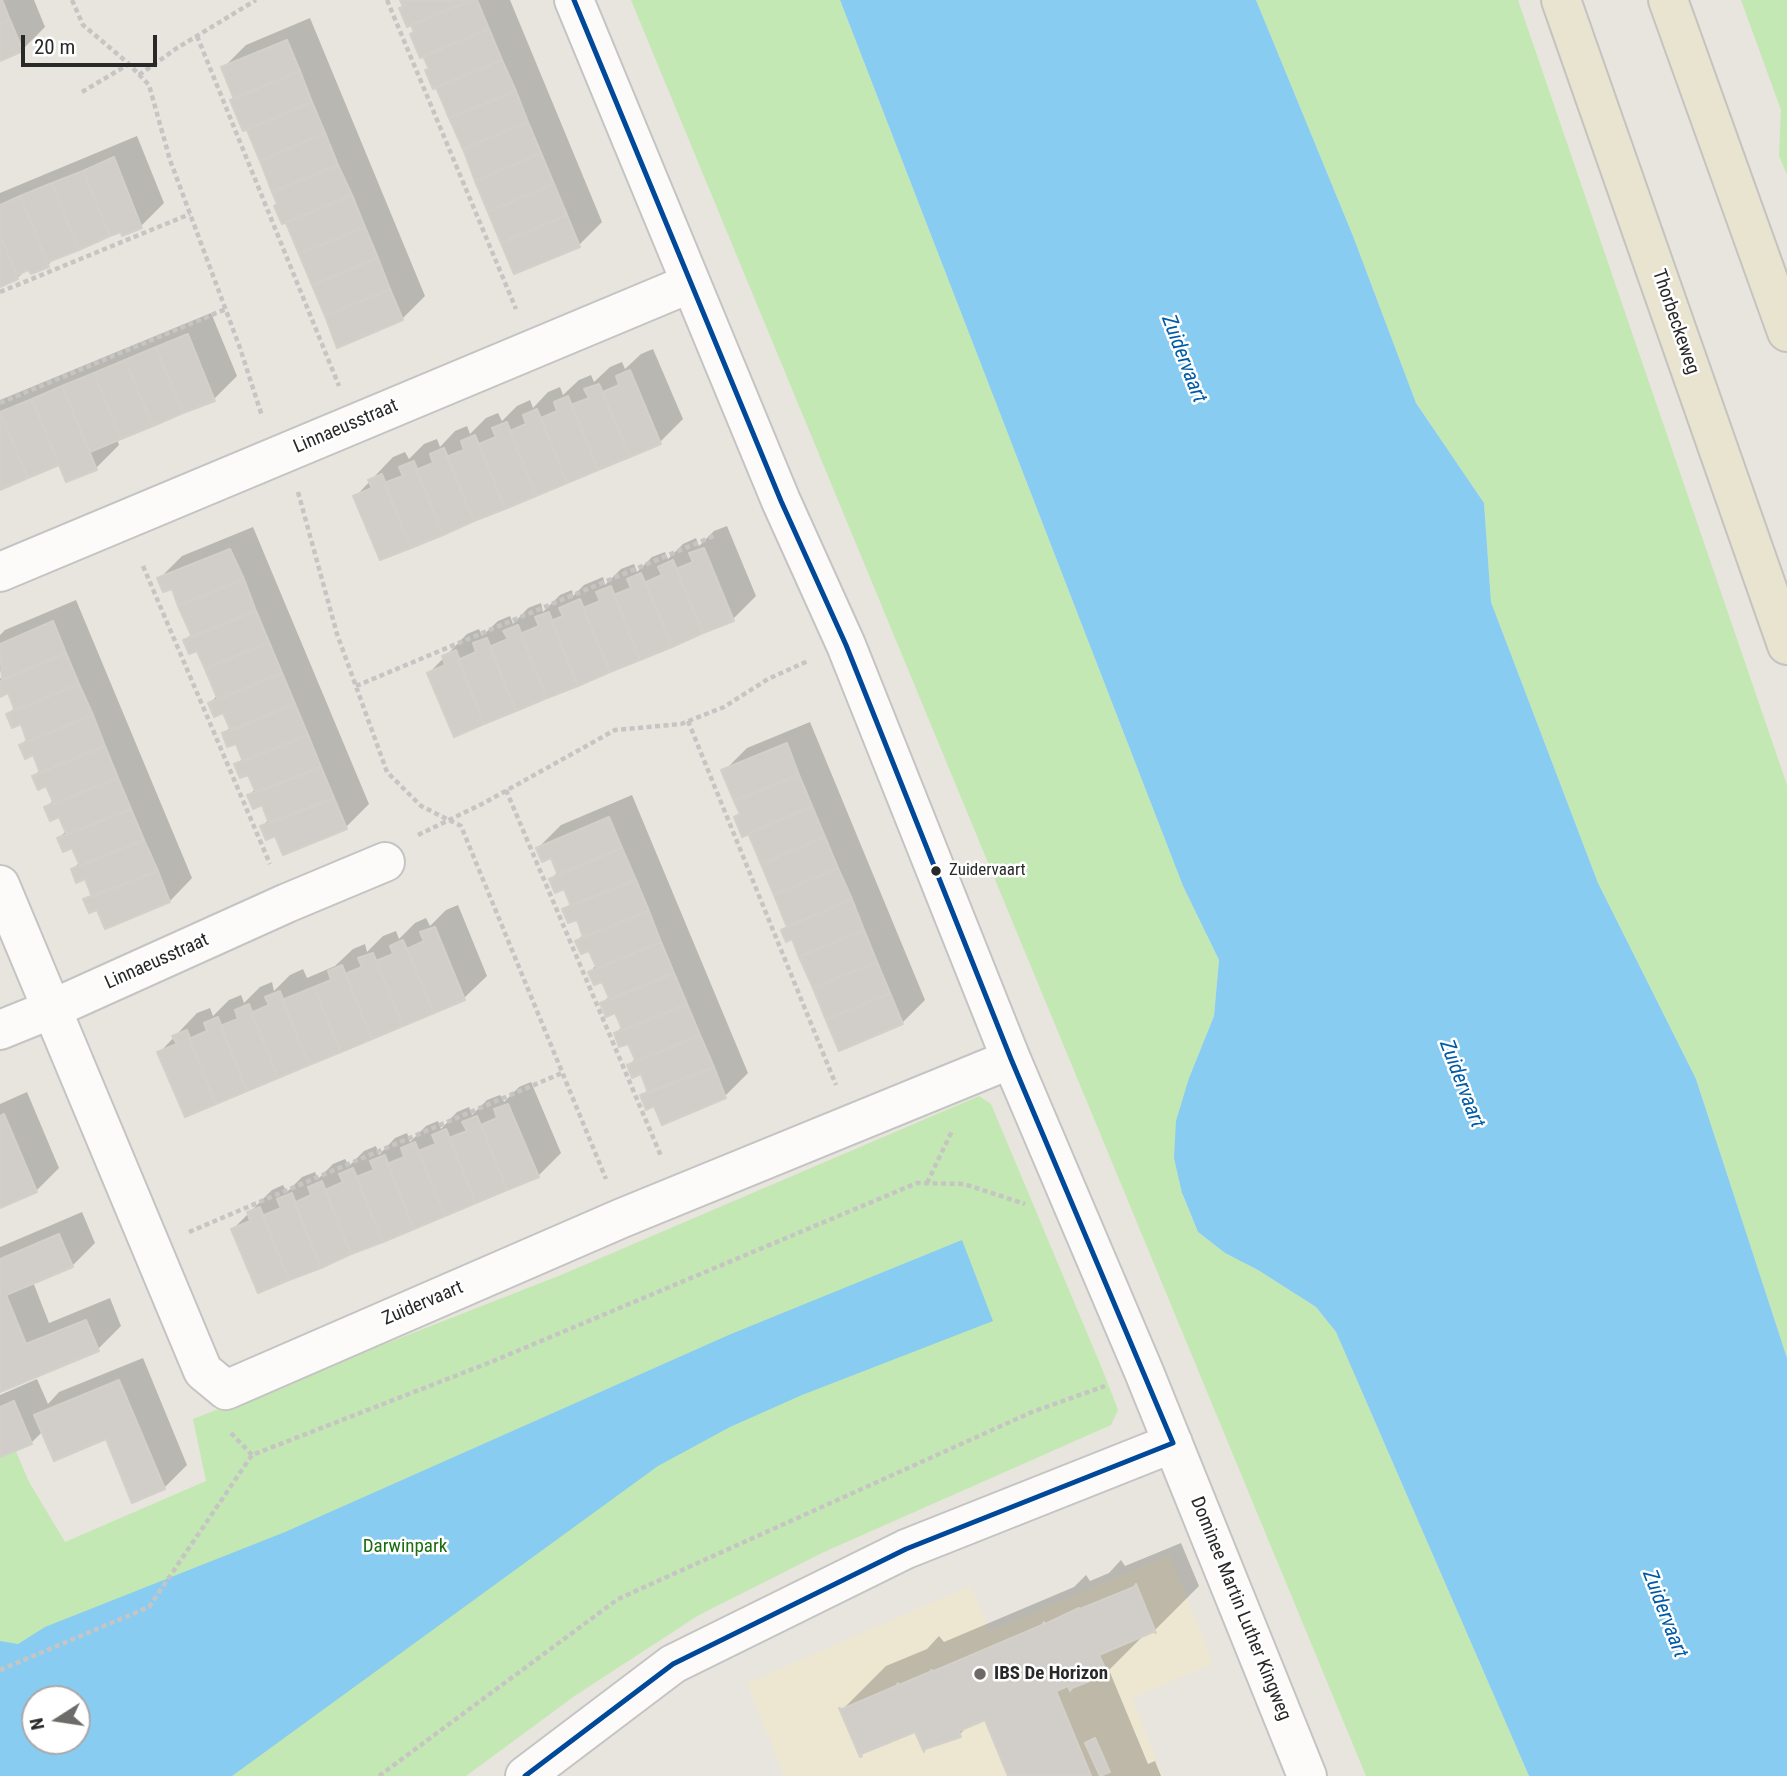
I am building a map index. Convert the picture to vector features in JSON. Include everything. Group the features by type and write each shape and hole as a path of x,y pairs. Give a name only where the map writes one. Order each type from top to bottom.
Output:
{"main road":[{"name":"Thorbeckeweg","path":"1561,0 1787,645"},
{"path":"1668,0 1787,332"},
{"path":"1758,251 1787,281"}],"street":[{"path":"526,1776 673,1664 906,1549 1173,1443 1011,1059 846,645 781,501 574,0"},
{"name":"Linnaeusstraat","path":"0,572 691,283"},
{"name":"Linnaeusstraat","path":"0,1030 385,862"},
{"path":"0,885 52,1009"},
{"name":"Zuidervaart","path":"52,1009 203,1371 226,1390 622,1218 1011,1059"},
{"name":"Dominee Martin Luther Kingweg","path":"1173,1443 1307,1776"}],"path":[{"path":"72,0 83,25 149,85 170,160 226,309 262,419 275,414"},
{"path":"139,75 257,0"},
{"path":"387,0 518,313"},
{"path":"197,36 340,387 327,392"},
{"path":"82,92 128,64"},
{"path":"0,292 190,214"},
{"path":"0,403 226,309"},
{"path":"288,452 309,540 337,634 387,772 421,806 461,826 622,1218"},
{"path":"356,686 714,536"},
{"path":"143,566 287,903"},
{"path":"385,862 411,838 615,730 688,722 723,707 768,679 846,645"},
{"path":"688,722 852,1124"},
{"path":"506,790 677,1196"},
{"path":"153,1248 562,1073"},
{"path":"0,1670 149,1607 252,1455 491,1362 917,1183 964,1184 1080,1222"},
{"path":"379,1776 618,1599 1032,1412 1144,1372"}],"shaded area":[{"name":"IBS De Horizon","path":"1170,1555 1213,1664 1132,1698 1163,1776 784,1776 747,1683 970,1586 990,1631"}],"green space":[{"path":"631,0 840,0 1183,886 1219,960 1214,1016 1189,1078 1182,1194 1198,1232 1225,1253 1258,1270 1316,1307 1336,1332 1529,1776 1366,1776"},
{"path":"1256,0 1518,0 1787,785 1787,1358 1696,1079 1598,883 1491,602 1484,503 1416,403 1353,236"},
{"path":"1741,0 1787,0 1787,175 1779,156 1781,110"},
{"name":"Darwinpark","path":"979,1096 991,1104 1118,1410 1111,1425 824,1552 699,1615 576,1695 466,1776 0,1776 0,1414 29,1482 65,1542 206,1481 193,1419 561,1275"}],"water":[{"path":"840,0 1256,0 1353,236 1416,403 1484,503 1491,602 1598,883 1696,1079 1787,1358 1787,1776 1529,1776 1336,1332 1316,1307 1258,1270 1225,1253 1198,1232 1182,1193 1174,1158 1176,1121 1189,1078 1214,1016 1219,960 1183,886"},
{"path":"962,1240 993,1321 802,1395 730,1427 658,1466 232,1776 0,1776 0,1641 18,1644 45,1627 285,1532 731,1334"}],"building":[{"path":"0,0 10,20 0,24"},
{"path":"400,0 471,0 407,27 399,8 403,7"},
{"path":"471,0 477,0 489,29 420,58 410,34 414,32 411,25"},
{"path":"10,20 23,51 0,61 0,24"},
{"path":"489,29 502,60 433,89 425,70 429,69 423,56"},
{"path":"287,40 300,71 234,99 221,67"},
{"path":"502,60 516,91 449,118 436,87"},
{"path":"300,71 312,102 243,131 230,100"},
{"path":"516,91 528,122 463,149 449,118"},
{"path":"312,102 325,133 260,161 247,130"},
{"path":"528,122 541,153 475,181 463,149"},
{"path":"325,133 338,165 272,192 260,161"},
{"path":"541,153 554,184 488,212 475,181"},
{"path":"114,157 142,228 122,236 121,232 110,236 83,171"},
{"path":"338,165 352,195 282,224 274,206 277,204 272,192"},
{"path":"83,171 110,236 79,250 52,183"},
{"path":"52,183 79,250 48,262 20,196"},
{"path":"554,184 567,215 501,243 488,212"},
{"path":"352,195 365,227 299,254 286,223"},
{"path":"20,196 49,267 31,274 28,270 17,275 0,235 0,205"},
{"path":"567,215 580,247 514,274 501,243"},
{"path":"365,227 378,258 312,285 299,254"},
{"path":"0,235 18,279 0,287"},
{"path":"378,258 390,289 325,316 312,285"},
{"path":"390,289 403,320 337,348 325,316"},
{"path":"188,334 215,401 183,413 156,347"},
{"path":"156,347 183,413 153,426 125,360"},
{"path":"125,360 153,426 121,439 94,373"},
{"path":"630,370 661,444 630,457 603,392 619,385 616,376"},
{"path":"94,373 121,439 90,452 62,386"},
{"path":"599,384 630,457 598,470 571,405 589,398 584,389"},
{"path":"62,386 97,470 66,482 32,399"},
{"path":"568,396 598,470 567,483 541,418 557,411 554,402"},
{"path":"32,399 59,465 28,478 0,412"},
{"path":"537,409 567,483 536,496 510,431 526,424 523,415"},
{"path":"0,412 28,478 0,490"},
{"path":"507,422 536,496 505,509 479,444 496,437 492,428"},
{"path":"475,435 505,509 474,521 446,457 464,450 461,441"},
{"path":"444,448 474,521 443,535 416,470 433,463 430,454"},
{"path":"414,461 443,535 411,548 384,483 403,476 399,467"},
{"path":"382,474 411,548 380,560 353,496 372,488 368,480"},
{"path":"704,548 734,621 703,633 676,569 693,562 689,553"},
{"path":"230,549 244,579 178,606 172,589 163,592 157,578"},
{"path":"673,560 703,633 672,647 646,582 662,575 658,567"},
{"path":"641,573 672,647 640,660 614,595 631,588 627,579"},
{"path":"244,579 256,611 192,637 178,606"},
{"path":"611,586 640,660 610,672 583,608 600,601 596,592"},
{"path":"580,599 610,672 578,686 551,621 563,616 559,608"},
{"path":"256,611 269,642 205,669 197,651 189,654 183,640"},
{"path":"549,612 578,686 547,698 520,634 539,626 535,617"},
{"path":"53,621 66,653 2,680 0,644"},
{"path":"518,625 547,698 516,711 489,647 508,639 503,631"},
{"path":"487,638 516,711 484,724 458,660 476,652 473,643"},
{"path":"269,642 282,673 218,700 205,669"},
{"path":"456,650 484,724 454,737 427,673 445,665 442,656"},
{"path":"66,653 79,684 15,711 8,693 0,697 0,681"},
{"path":"282,673 295,704 231,731 223,713 214,717 208,703"},
{"path":"79,684 93,715 27,742 21,724 12,728 6,714"},
{"path":"295,704 308,735 243,762 236,744 227,747 222,733"},
{"path":"93,715 105,746 40,773 33,755 25,759 19,745"},
{"path":"308,735 321,767 256,793 248,775 240,778 234,764"},
{"path":"787,743 799,775 734,801 721,770"},
{"path":"105,746 118,778 54,804 46,786 38,790 32,776"},
{"path":"321,767 334,798 269,824 262,805 253,809 247,795"},
{"path":"799,775 812,806 742,837 734,817 740,814 734,801"},
{"path":"118,778 131,809 67,835 59,817 50,821 44,807"},
{"path":"334,798 347,829 283,855 275,836 266,840 260,826"},
{"path":"812,806 825,837 761,864 748,833"},
{"path":"131,809 144,840 80,866 72,848 63,852 57,838"},
{"path":"609,817 622,848 558,875 551,858 542,862 536,848"},
{"path":"825,837 838,868 774,895 761,864"},
{"path":"144,840 158,871 92,897 85,879 76,883 71,869"},
{"path":"622,848 636,880 571,906 564,889 555,893 549,879"},
{"path":"838,868 852,899 787,927 774,895"},
{"path":"158,871 170,902 105,929 97,910 89,913 83,899"},
{"path":"636,880 649,911 583,937 577,920 568,923 562,909"},
{"path":"852,899 864,930 799,957 792,939 786,942 781,930"},
{"path":"649,911 661,942 597,969 589,951 581,954 575,941"},
{"path":"435,927 465,1000 434,1013 407,949 424,941 420,932"},
{"path":"864,930 877,962 813,988 799,957"},
{"path":"403,940 434,1013 403,1026 376,961 393,954 390,946"},
{"path":"661,942 674,973 610,1000 602,982 594,985 588,972"},
{"path":"373,953 403,1026 372,1039 345,974 362,967 358,958"},
{"path":"877,962 890,993 826,1020 813,988"},
{"path":"342,965 372,1039 341,1052 314,987 331,980 328,971"},
{"path":"674,973 687,1004 623,1031 615,1013 606,1017 600,1003"},
{"path":"314,987 341,1052 309,1065 282,1000"},
{"path":"280,991 309,1065 278,1078 251,1013 269,1005 265,997"},
{"path":"890,993 903,1024 839,1051 826,1020"},
{"path":"249,1004 278,1078 247,1091 220,1026 238,1019 235,1010"},
{"path":"687,1004 700,1035 636,1062 628,1044 619,1047 614,1033"},
{"path":"218,1017 247,1091 216,1104 189,1039 207,1031 204,1023"},
{"path":"187,1030 216,1104 185,1117 157,1052 177,1044 172,1036"},
{"path":"700,1035 714,1067 648,1093 641,1074 632,1078 627,1065"},
{"path":"714,1067 726,1098 662,1125 654,1106 646,1110 640,1095"},
{"path":"508,1104 539,1177 507,1190 481,1125 497,1118 494,1109"},
{"path":"4,1114 37,1192 0,1208 0,1116"},
{"path":"477,1116 507,1190 476,1203 449,1138 467,1131 462,1122"},
{"path":"446,1129 476,1203 445,1216 418,1151 436,1144 432,1135"},
{"path":"415,1142 445,1216 414,1229 387,1164 404,1157 401,1148"},
{"path":"385,1155 414,1229 383,1242 356,1177 374,1170 370,1161"},
{"path":"353,1168 383,1242 351,1254 325,1190 343,1182 339,1174"},
{"path":"322,1181 351,1254 321,1268 294,1203 311,1195 308,1187"},
{"path":"292,1193 321,1268 289,1280 262,1216 281,1208 277,1199"},
{"path":"260,1207 289,1280 258,1293 231,1229 250,1221 247,1212"},
{"path":"59,1234 73,1267 6,1295 26,1344 86,1320 99,1351 0,1392 0,1259"},
{"path":"119,1380 165,1489 132,1503 106,1439 54,1461 34,1415"},
{"path":"14,1401 32,1444 0,1457 0,1407"},
{"path":"1136,1584 1156,1633 1099,1655 1108,1675 1106,1677 1105,1675 1070,1691 1068,1686 1056,1691 1091,1776 1008,1776 985,1720 959,1731 961,1737 925,1749 924,1752 915,1732 861,1754 860,1757 839,1708 934,1671"},
{"path":"1095,1738 1110,1772 1100,1776 1085,1743"}],"transit line":[{"path":"574,0 781,501 846,645 1011,1059 1173,1443"},
{"path":"525,1776 673,1664 906,1549 1173,1443"}],"place":[{"name":"Zuidervaart","path":"936,871"},
{"name":"IBS De Horizon","path":"980,1674"}]}
